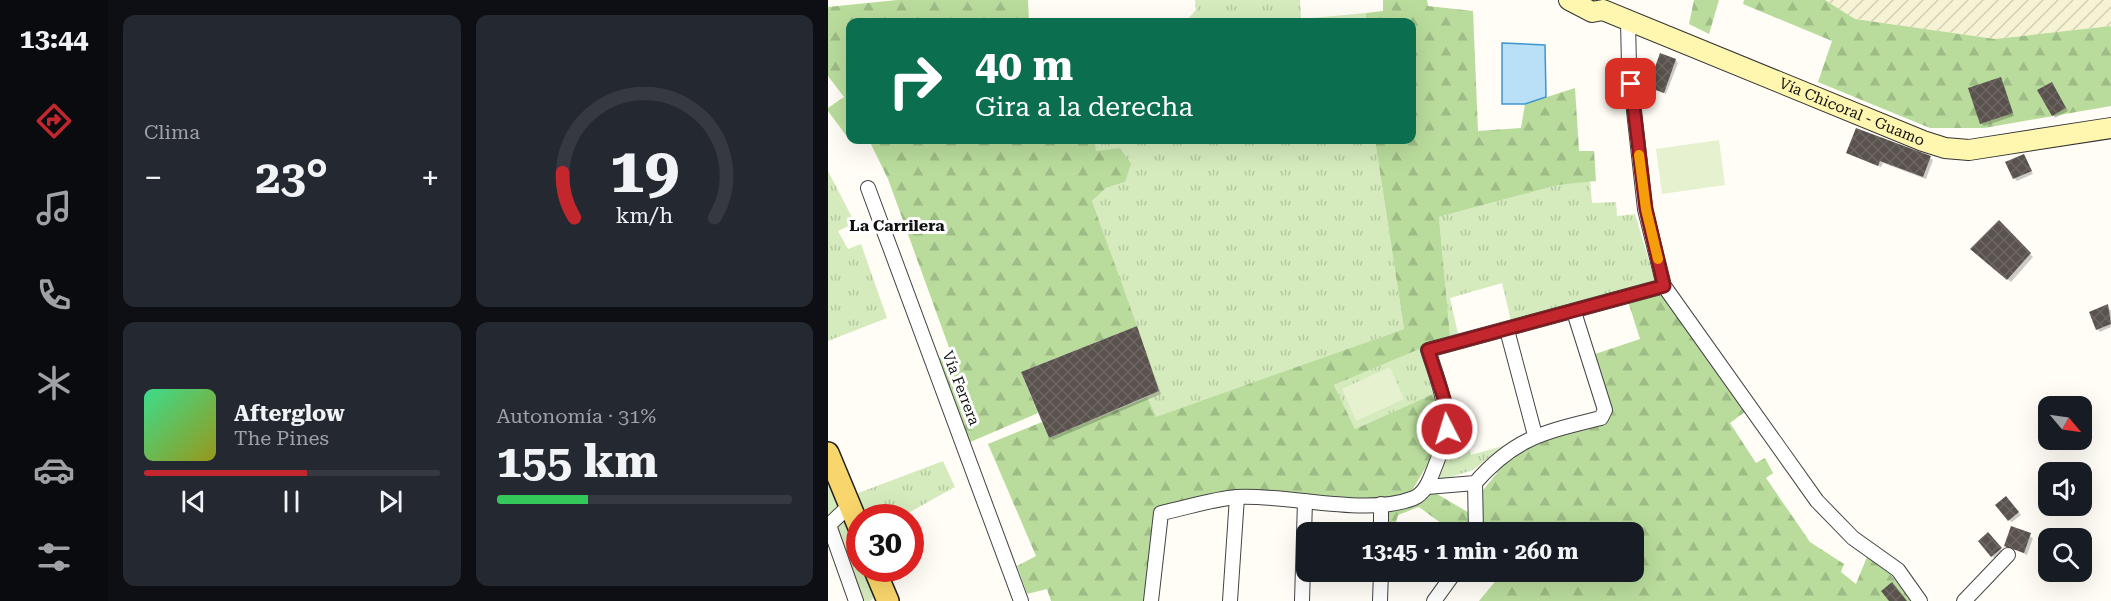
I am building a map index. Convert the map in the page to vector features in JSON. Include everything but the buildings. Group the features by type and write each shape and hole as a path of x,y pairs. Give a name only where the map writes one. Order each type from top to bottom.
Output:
{"main road":[{"path":"828,453 850,504"},
{"path":"878,582 883,598"}],"street":[{"name":"Vía Chicoral - Guamo","path":"1569,0 1592,12 1602,5 1628,21 1945,148 1969,150 2111,128"},
{"path":"1628,21 1629,66 1646,209 1664,286 1817,501 1853,538 1898,570 1920,601"},
{"name":"Vía Ferrera","path":"868,188 1021,601"},
{"path":"1151,601 1161,513 1237,497 1381,504 1416,497 1427,487 1442,452 1447,429 1446,405 1428,350 1664,286"},
{"path":"1476,522 1475,483 1491,465 1535,435 1601,418 1605,410 1574,312"},
{"path":"1507,330 1535,435"},
{"path":"1427,487 1475,483"},
{"path":"1230,601 1237,497"},
{"path":"1302,601 1305,501"},
{"path":"1381,504 1381,522"},
{"path":"846,509 829,526 856,601"},
{"path":"1965,601 2008,555"},
{"path":"1380,601 1381,582"},
{"path":"1434,601 1448,582"}],"shaded area":[{"path":"1825,0 2111,0 2111,26 1995,39 1855,19"}],"green space":[{"path":"897,0 1028,0 1029,18 846,18 846,135 828,111 828,108 844,97 828,76 828,7"},
{"path":"1195,0 1300,0 1301,18 1189,18 1196,10"},
{"path":"1383,0 1427,0 1428,6 1473,11 1478,131 1521,128 1525,104 1575,88 1579,151 1594,151 1596,181 1558,185 1439,217 1450,336 1334,385 1355,429 1433,394 1440,422 1439,434 1431,457 1410,494 1378,501 1235,492 1159,510 1148,601 1051,601 1047,589 1027,594 1017,566 1036,556 988,444 1042,422 1049,438 1147,397 1156,417 1404,329 1376,144 1416,144 1416,18 1366,18 1366,13 1383,11"},
{"path":"1694,0 1719,0 1709,34 1689,24"},
{"path":"1744,0 1825,0 1855,19 1995,39 2111,26 2111,106 1984,128 1930,128 1818,82 1832,41 1743,4"},
{"path":"1366,13 1366,18 1312,18"},
{"path":"1719,140 1725,185 1662,194 1656,149"},
{"path":"871,144 1095,144 1096,151 1120,148 1131,164 1125,182 1106,188 1092,201 1137,326 1021,372 1038,413 968,443 933,361 951,353 888,179"},
{"path":"1095,144 1376,144 1404,329 1155,418 1144,398 1159,391 1092,201 1106,188 1125,182 1096,151"},
{"path":"828,171 855,223 838,231 848,249 861,244 887,318 828,341"},
{"path":"1590,181 1592,203 1616,202 1617,216 1635,214 1655,281 1511,321 1502,283 1450,298 1458,334 1450,336 1439,217 1558,185"},
{"path":"1662,291 1746,411 1730,423 1756,463 1765,458 1773,473 1766,478 1810,542 1844,564 1841,572 1856,584 1867,557 1890,574 1912,601 1479,601 1495,582 1644,582 1644,522 1481,522 1483,490 1520,445 1611,410 1595,354 1640,339 1628,301"},
{"path":"1420,348 1433,394 1355,429 1334,385"},
{"path":"1390,367 1404,399 1356,421 1342,389"},
{"path":"1459,417 1471,455 1503,446 1473,470 1434,482"},
{"path":"943,461 955,487 924,504 857,504 853,495"},
{"path":"828,464 844,502 828,520"},
{"path":"1432,491 1471,514 1470,522 1439,522 1419,507 1398,515 1396,522 1388,522 1387,508 1426,498"},
{"path":"846,518 846,559 836,527"},
{"path":"853,582 875,582 879,593 870,601 859,601"}],"water":[{"path":"1502,43 1545,45 1546,97 1525,104 1502,104"}],"slow traffic":[{"path":"1639,155 1646,209 1658,259"}],"district":[{"name":"La Carrilera","path":"897,225"}],"route":[{"path":"1447,429 1446,405 1428,350 1664,286 1646,209 1631,84"}]}
